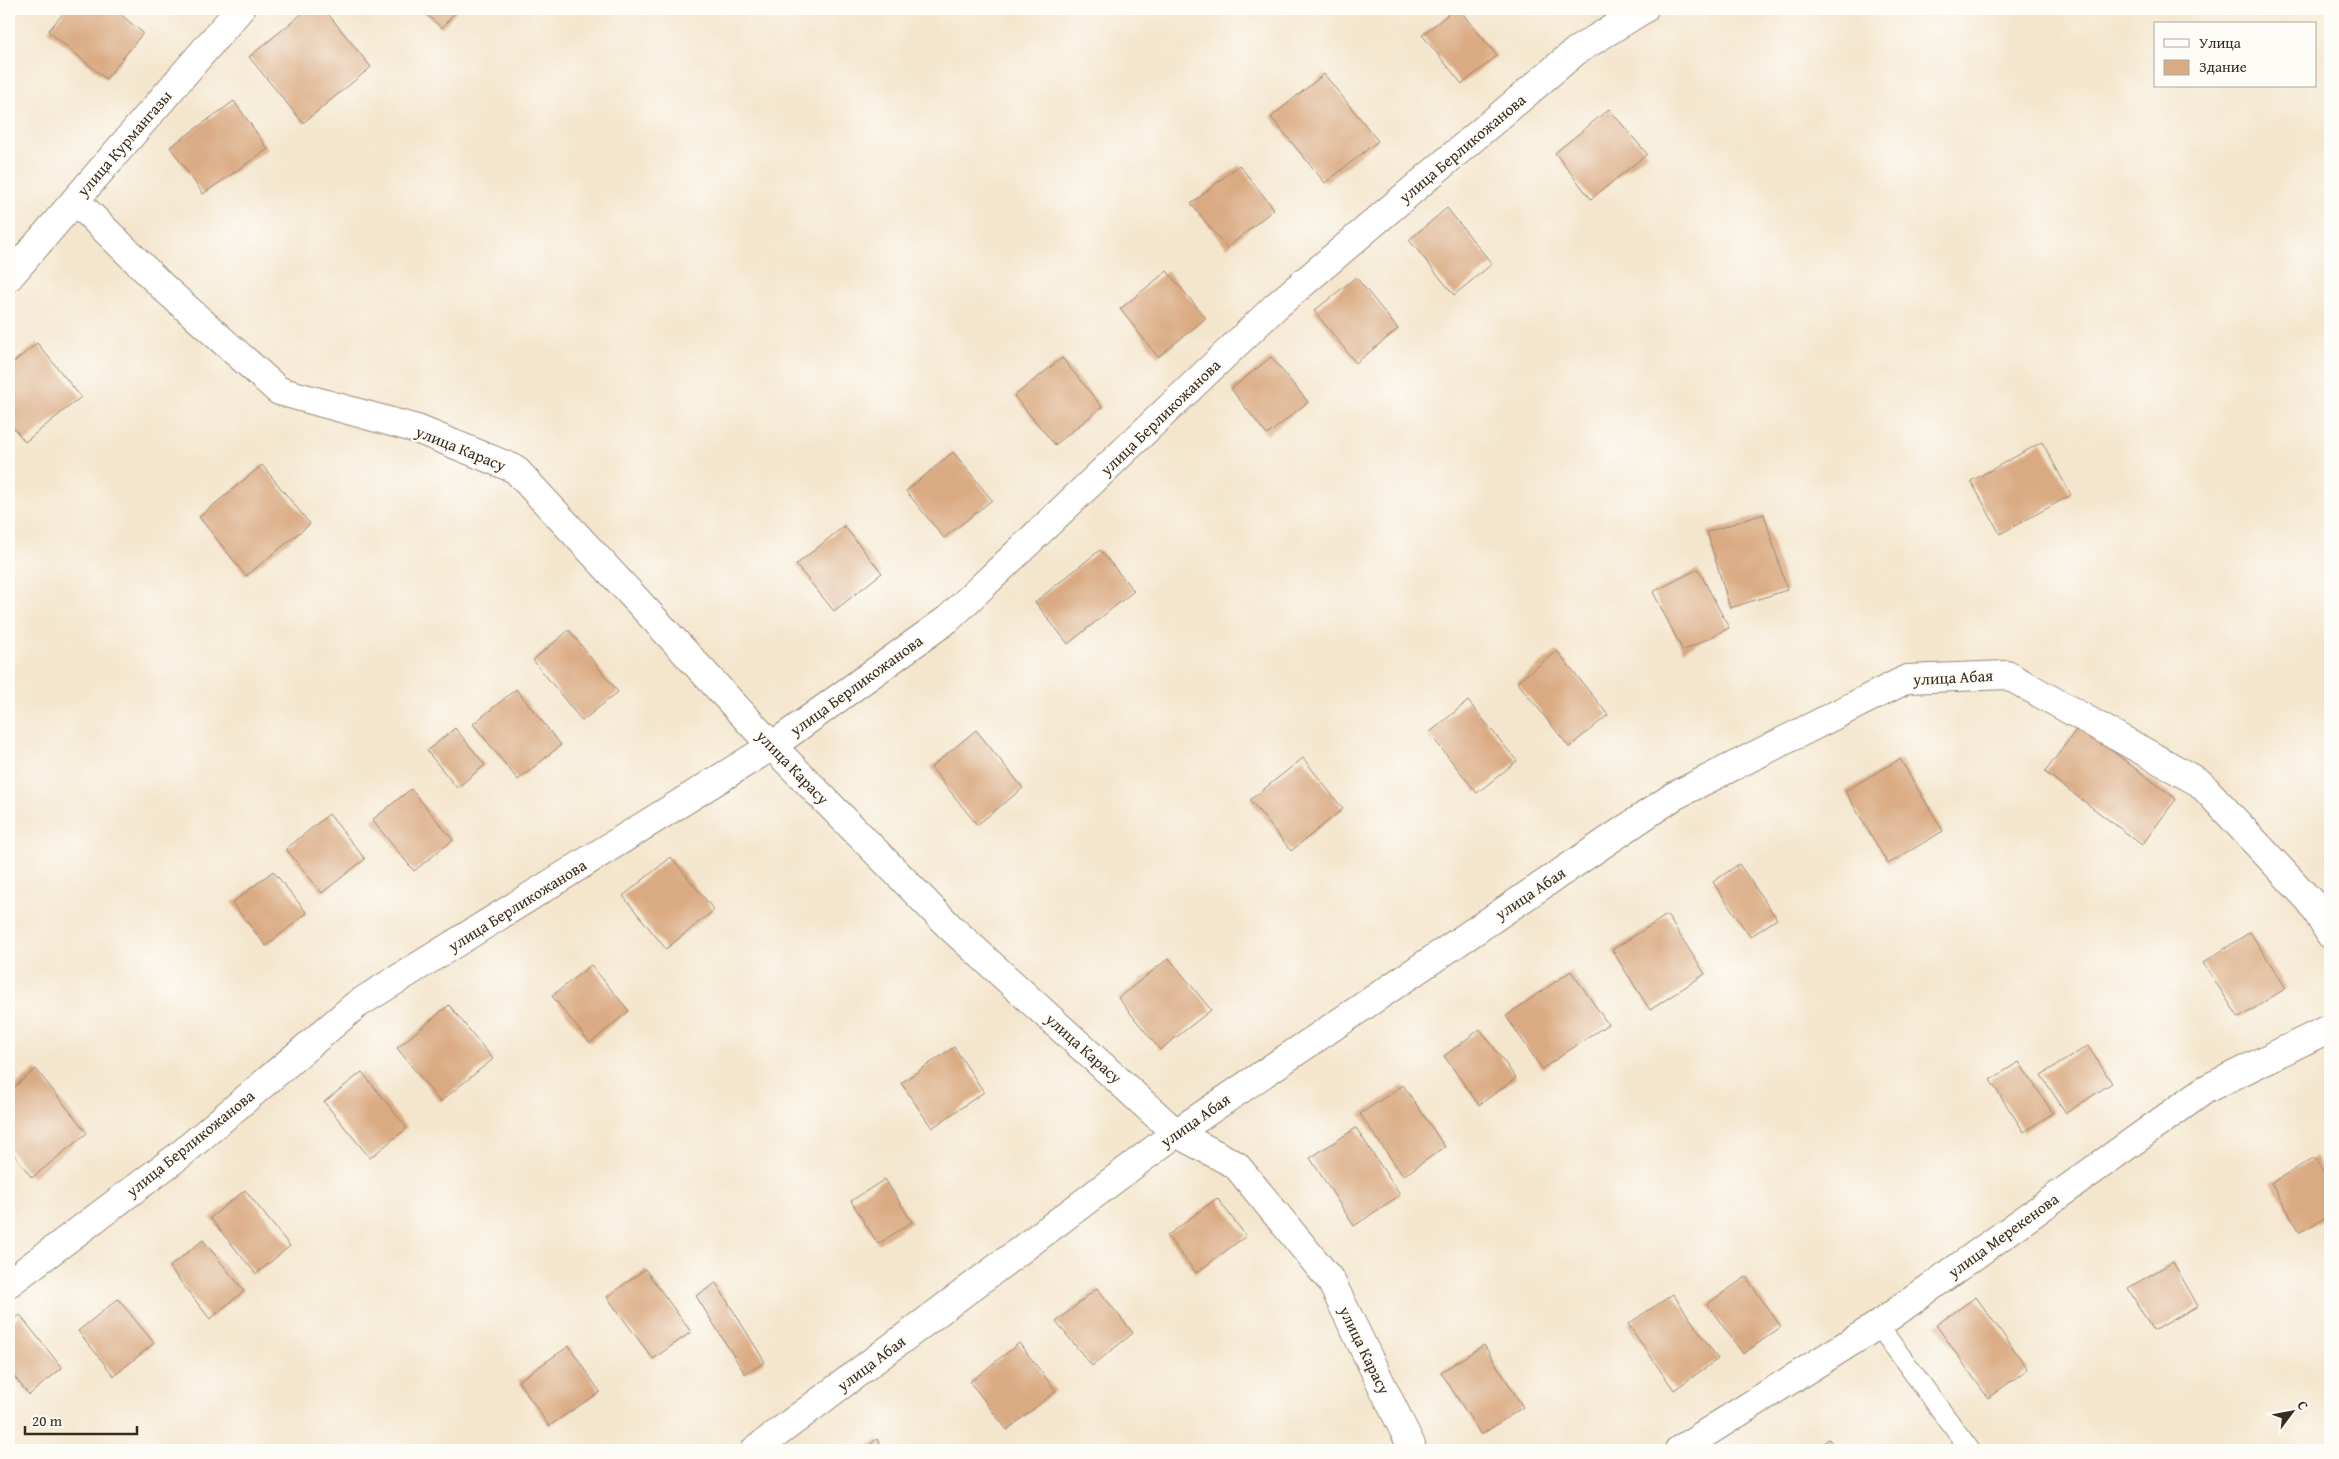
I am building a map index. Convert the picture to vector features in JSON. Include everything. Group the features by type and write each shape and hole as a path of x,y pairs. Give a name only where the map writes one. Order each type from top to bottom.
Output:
{"street":[{"name":"улица Курмангазы","path":"9,277 240,9"},
{"name":"улица Берликожанова","path":"9,1284 180,1155 356,1005 772,746 948,619 1275,307 1576,51 1644,9"},
{"name":"улица Карасу","path":"75,200 164,288 279,391 417,429 515,469 772,746 950,927 1176,1132 1236,1166 1331,1281 1411,1445 1410,1450"},
{"name":"улица Абая","path":"754,1450 1176,1132 1674,796 1907,679 2007,675 2200,783 2312,902 2330,934"},
{"name":"улица Мерекенова","path":"1679,1450 1878,1325 2206,1089 2330,1028"}],"lane":[{"path":"1878,1325 1970,1450"}],"building":[{"path":"67,9 114,9 143,33 106,79 48,31"},
{"path":"308,9 324,9 371,67 303,123 249,57"},
{"path":"420,9 458,9 442,28"},
{"path":"1455,9 1459,9 1497,56 1462,84 1422,35"},
{"path":"1324,74 1378,141 1325,183 1271,117"},
{"path":"234,101 268,149 203,194 170,147"},
{"path":"1609,109 1647,154 1591,199 1555,153"},
{"path":"1239,165 1274,209 1227,248 1191,204"},
{"path":"1447,208 1492,264 1454,295 1409,240"},
{"path":"1167,271 1206,318 1158,357 1120,309"},
{"path":"1356,277 1398,329 1356,363 1314,311"},
{"path":"37,343 81,397 25,442 9,422 9,366"},
{"path":"1271,357 1308,402 1267,435 1231,389"},
{"path":"1062,358 1102,407 1055,445 1014,396"},
{"path":"2042,442 2071,495 2000,534 1971,481"},
{"path":"953,452 992,500 944,538 906,491"},
{"path":"262,465 310,524 246,576 199,517"},
{"path":"1764,514 1787,590 1730,608 1707,532"},
{"path":"844,526 882,573 834,611 796,565"},
{"path":"1100,550 1134,591 1068,644 1035,602"},
{"path":"1698,569 1729,628 1683,651 1653,592"},
{"path":"569,630 618,692 582,721 533,660"},
{"path":"1557,651 1608,715 1569,747 1517,682"},
{"path":"516,689 561,745 518,780 473,724"},
{"path":"1468,701 1517,761 1477,793 1429,733"},
{"path":"2079,726 2176,799 2142,845 2045,772"},
{"path":"455,728 485,765 457,788 427,751"},
{"path":"976,730 1023,788 977,825 931,767"},
{"path":"1303,758 1343,809 1291,851 1250,800"},
{"path":"1900,759 1943,831 1888,864 1845,791"},
{"path":"411,789 453,840 414,871 372,820"},
{"path":"329,814 365,859 322,893 286,849"},
{"path":"671,857 714,910 666,949 623,896"},
{"path":"1739,864 1777,919 1750,937 1713,882"},
{"path":"273,871 307,913 266,946 232,903"},
{"path":"1667,915 1705,974 1650,1010 1612,950"},
{"path":"2250,932 2286,988 2239,1018 2203,963"},
{"path":"1169,958 1211,1010 1160,1050 1118,998"},
{"path":"591,965 629,1011 590,1043 552,996"},
{"path":"1571,971 1608,1024 1542,1069 1506,1016"},
{"path":"449,1005 493,1059 440,1102 397,1048"},
{"path":"1480,1029 1516,1078 1479,1105 1444,1056"},
{"path":"2088,1046 2112,1083 2066,1113 2041,1075"},
{"path":"954,1047 984,1092 932,1128 901,1083"},
{"path":"2019,1062 2053,1113 2024,1132 1990,1080"},
{"path":"36,1069 87,1133 32,1178 9,1148 9,1091"},
{"path":"362,1072 407,1128 370,1158 324,1102"},
{"path":"1403,1085 1445,1147 1403,1176 1360,1114"},
{"path":"1356,1128 1400,1195 1354,1226 1310,1158"},
{"path":"2315,1157 2330,1184 2330,1215 2300,1232 2271,1183"},
{"path":"885,1179 912,1222 878,1244 851,1201"},
{"path":"245,1190 290,1246 256,1274 210,1218"},
{"path":"1217,1198 1246,1236 1196,1273 1167,1236"},
{"path":"203,1240 244,1291 210,1319 169,1267"},
{"path":"2173,1262 2198,1306 2153,1331 2128,1288"},
{"path":"645,1269 691,1332 653,1359 607,1297"},
{"path":"1746,1277 1781,1327 1743,1354 1707,1304"},
{"path":"716,1283 765,1362 745,1374 696,1296"},
{"path":"1097,1288 1133,1333 1092,1366 1056,1322"},
{"path":"1673,1294 1718,1359 1674,1390 1628,1324"},
{"path":"1976,1297 2028,1369 1988,1398 1936,1325"},
{"path":"118,1299 154,1343 114,1376 78,1331"},
{"path":"20,1315 62,1368 29,1395 9,1370 9,1324"},
{"path":"1019,1343 1056,1391 1007,1430 970,1382"},
{"path":"1484,1345 1523,1407 1481,1435 1441,1372"},
{"path":"569,1346 600,1392 549,1426 518,1381"},
{"path":"877,1439 885,1450 862,1450"},
{"path":"1829,1439 1836,1450 1812,1450"}]}
